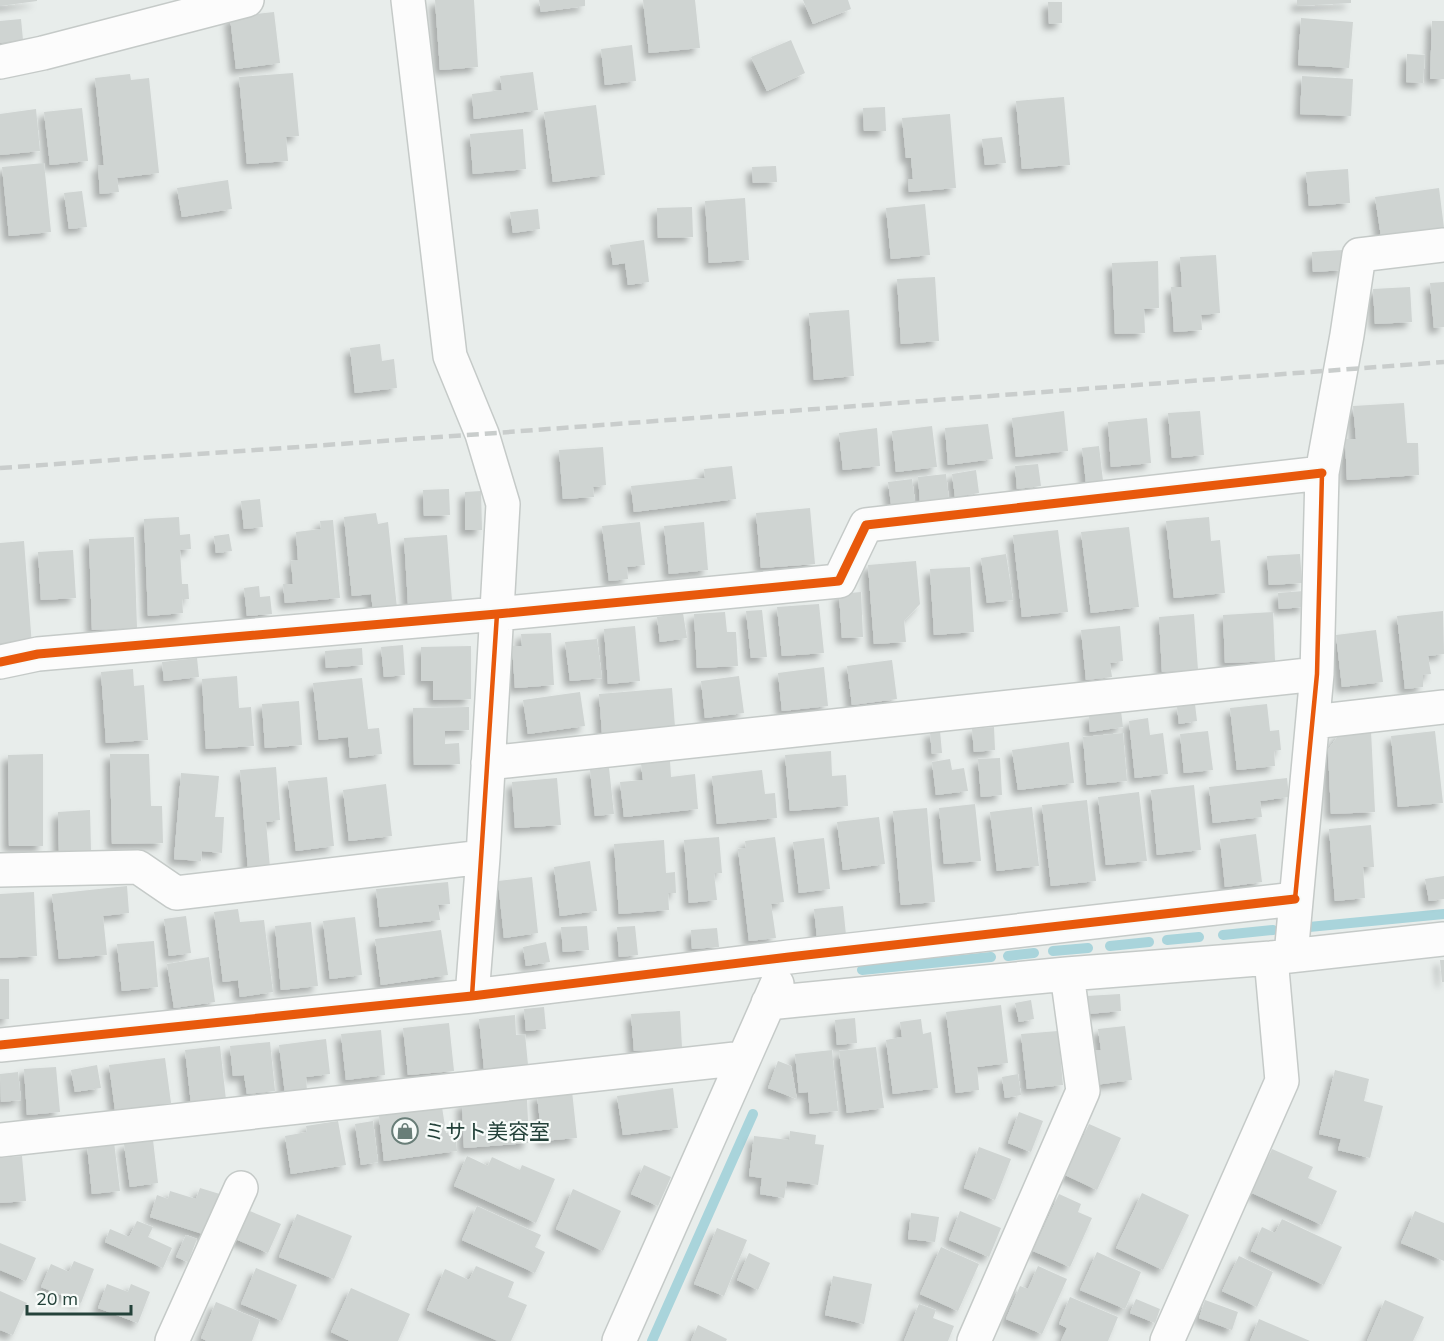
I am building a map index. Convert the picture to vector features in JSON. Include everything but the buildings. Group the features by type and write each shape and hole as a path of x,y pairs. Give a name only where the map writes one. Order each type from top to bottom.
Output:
{"street":[{"path":"0,62 247,0"},
{"path":"408,0 450,356 483,434 503,504 483,857 472,996"},
{"path":"1167,1341 1282,1081 1281,957 1295,899 1317,674 1322,473 1359,255 1444,245"},
{"path":"0,662 38,654 497,614 839,581 866,525 1322,473"},
{"path":"488,763 1317,674"},
{"path":"1312,722 1444,707"},
{"path":"0,870 138,867 176,893 483,857"},
{"path":"0,1045 472,996 1295,899"},
{"path":"768,1003 1066,974 1281,957 1444,939"},
{"path":"619,1341 789,957"},
{"path":"974,1341 1083,1091 1066,974"},
{"path":"0,1140 744,1058"},
{"path":"172,1341 241,1188"}],"highlighted area":[{"path":"1322,473 1317,674 1295,899 472,996 497,614 839,581 866,525"}],"waterway":[{"path":"1309,927 1444,914"},
{"path":"1223,935 1273,930"},
{"path":"1167,940 1199,937"},
{"path":"1110,946 1149,942"},
{"path":"1053,951 1088,948"},
{"path":"1008,956 1034,953"},
{"path":"862,970 991,957"},
{"path":"652,1341 753,1114"}],"railway":[{"path":"0,468 1444,362"}],"cycle path":[{"path":"0,662 38,654 497,614 839,581 866,525 1322,473"},
{"path":"0,1045 472,996 1295,899"}],"place":[{"name":"ミサト美容室","path":"405,1131"}]}
